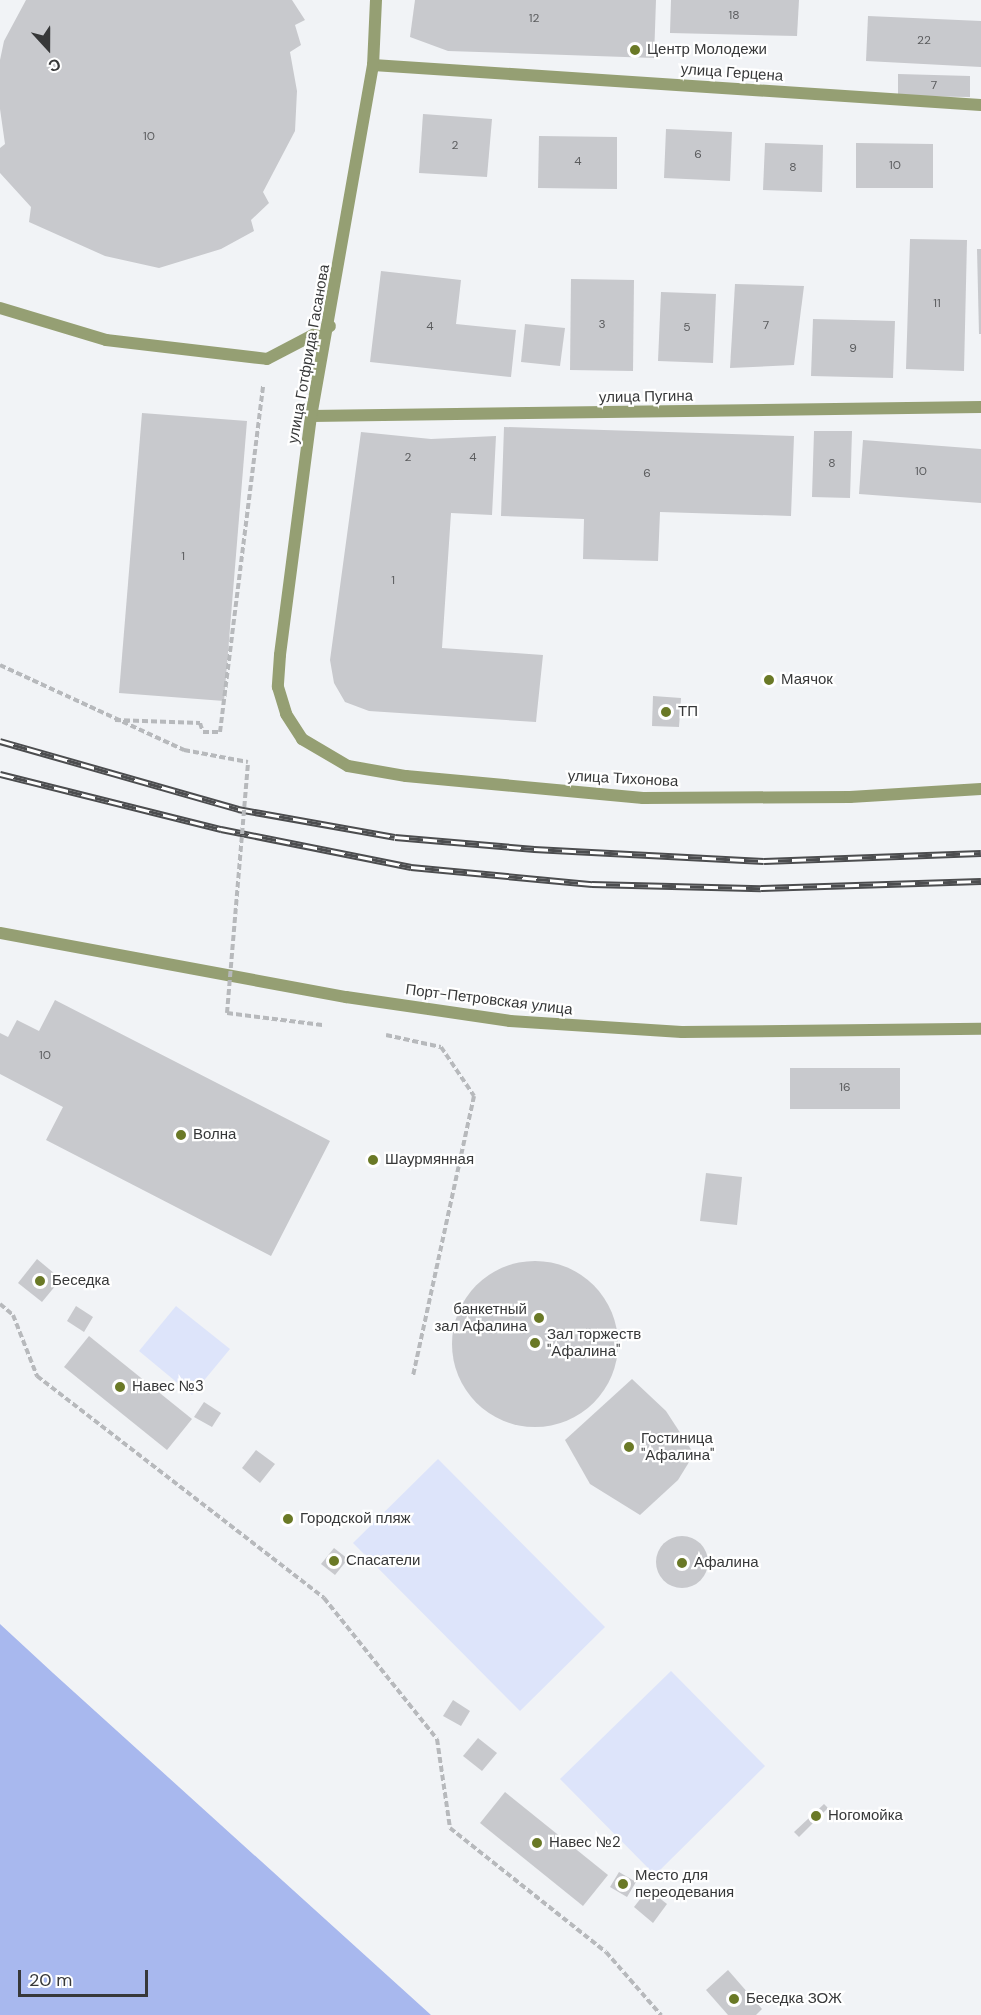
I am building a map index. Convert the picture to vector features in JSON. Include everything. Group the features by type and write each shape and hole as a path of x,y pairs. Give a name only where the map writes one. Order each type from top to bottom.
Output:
{"street":[{"name":"улица Готфрида Гасанова","path":"286,714 278,687 280,655 311,416 330,326 373,65 376,0"},
{"name":"улица Герцена","path":"373,65 981,105"},
{"path":"0,308 105,340 267,359 330,326"},
{"name":"улица Пугина","path":"311,416 981,407"},
{"name":"улица Тихонова","path":"286,714 302,739 321,754 348,766 406,776 643,798 849,797 981,789"},
{"name":"Порт-Петровская улица","path":"0,933 346,997 510,1021 682,1032 981,1029"}],"path":[{"path":"115,720 200,723 203,732 220,732 267,359"},
{"path":"0,665 184,750 248,762 227,1013 313,1024"},
{"path":"378,1033 441,1047 474,1096 413,1375"},
{"path":"0,1304 13,1315 37,1376 324,1598 437,1738 450,1828 606,1952 661,2015"}],"shaded area":[{"path":"176,1306 230,1349 192,1395 139,1351"},
{"path":"438,1459 605,1627 520,1711 353,1543"},
{"path":"671,1671 765,1766 655,1875 560,1779"}],"water":[{"path":"0,1624 53,1673 431,2015 0,2015"}],"building":[{"path":"26,0 292,0 305,20 295,25 301,45 290,52 297,91 295,131 263,192 269,203 251,220 254,231 221,249 159,268 105,256 29,222 31,207 0,173 0,148 5,144 0,109 0,60 4,41"},
{"path":"415,0 656,0 654,58 448,51 410,37"},
{"path":"671,0 799,0 797,36 670,33"},
{"path":"868,16 981,21 981,67 866,61"},
{"path":"898,74 970,76 970,97 898,96"},
{"path":"423,114 492,119 487,177 419,173"},
{"path":"666,129 732,132 730,181 664,178"},
{"path":"539,136 617,137 617,189 538,188"},
{"path":"765,143 823,145 822,192 763,190"},
{"path":"856,143 933,144 933,188 856,188"},
{"path":"910,239 967,240 964,371 906,369"},
{"path":"977,249 981,249 981,334 979,334"},
{"path":"381,271 461,280 456,324 516,330 511,377 370,362"},
{"path":"571,279 634,280 633,371 570,370"},
{"path":"735,284 804,286 794,365 730,368"},
{"path":"661,292 716,294 713,363 658,361"},
{"path":"813,319 895,321 893,378 811,376"},
{"path":"525,324 565,328 560,366 521,362"},
{"path":"142,413 247,421 224,701 119,693"},
{"path":"504,427 794,436 791,516 660,512 658,561 583,559 584,519 501,516"},
{"path":"814,431 852,431 850,498 812,497"},
{"path":"361,432 431,439 496,436 492,515 451,513 442,648 543,655 536,722 369,711 345,702 334,683 330,660"},
{"path":"863,440 981,449 981,503 859,494"},
{"name":"ТП","path":"653,696 681,698 679,727 652,726"},
{"path":"55,1000 330,1141 271,1256 46,1140 63,1107 0,1074 0,1033 8,1037 17,1020 39,1031"},
{"path":"790,1068 900,1068 900,1109 790,1109"},
{"path":"706,1173 742,1177 737,1225 700,1221"},
{"name":"Беседка","path":"37,1259 61,1279 42,1302 18,1283"},
{"name":"Зал торжеств \"Афалина\"","path":"535,1261 551,1262 567,1267 594,1285 612,1312 617,1328 617,1360 612,1376 594,1403 567,1421 551,1426 535,1427 519,1426 503,1421 476,1403 458,1376 453,1360 452,1344 453,1328 458,1312 476,1285 503,1267 519,1262"},
{"path":"76,1306 93,1317 84,1332 67,1321"},
{"name":"Навес №3","path":"89,1336 192,1419 167,1450 64,1367"},
{"name":"Гостиница \"Афалина\"","path":"632,1379 666,1411 694,1454 678,1480 640,1515 590,1484 565,1440"},
{"path":"204,1402 221,1413 212,1427 194,1417"},
{"path":"256,1450 275,1464 260,1483 242,1468"},
{"name":"Афалина","path":"682,1536 692,1538 700,1544 706,1552 708,1562 706,1572 700,1580 692,1586 682,1588 672,1586 664,1580 658,1572 656,1562 658,1552 664,1544 672,1538"},
{"name":"Спасатели","path":"334,1548 348,1559 335,1575 321,1564"},
{"path":"453,1700 470,1711 461,1726 443,1716"},
{"path":"478,1738 497,1753 482,1771 463,1756"},
{"name":"Навес №2","path":"505,1792 608,1875 583,1906 480,1823"},
{"name":"Ногомойка","path":"824,1804 828,1808 799,1837 794,1832"},
{"name":"Место для переодевания","path":"619,1872 636,1882 627,1897 610,1887"},
{"path":"648,1889 667,1904 653,1923 634,1907"},
{"name":"Беседка ЗОЖ","path":"728,1970 762,2009 756,2015 728,2015 706,1990"}],"railway":[{"path":"0,741 238,809 395,837 534,849 764,861 981,853"},
{"path":"0,774 221,829 411,867 592,884 761,888 981,881"}],"place":[{"name":"Центр Молодежи","path":"635,50"},
{"name":"Маячок","path":"769,680"},
{"name":"ТП","path":"666,712"},
{"name":"Волна","path":"181,1135"},
{"name":"Шаурмянная","path":"373,1160"},
{"name":"Беседка","path":"40,1281"},
{"name":"банкетный зал Афалина","path":"539,1318"},
{"name":"Зал торжеств \"Афалина\"","path":"535,1343"},
{"name":"Навес №3","path":"120,1387"},
{"name":"Гостиница \"Афалина\"","path":"629,1447"},
{"name":"Городской пляж","path":"288,1519"},
{"name":"Спасатели","path":"334,1561"},
{"name":"Афалина","path":"682,1563"},
{"name":"Ногомойка","path":"816,1816"},
{"name":"Навес №2","path":"537,1843"},
{"name":"Место для переодевания","path":"623,1884"},
{"name":"Беседка ЗОЖ","path":"734,1999"}]}
